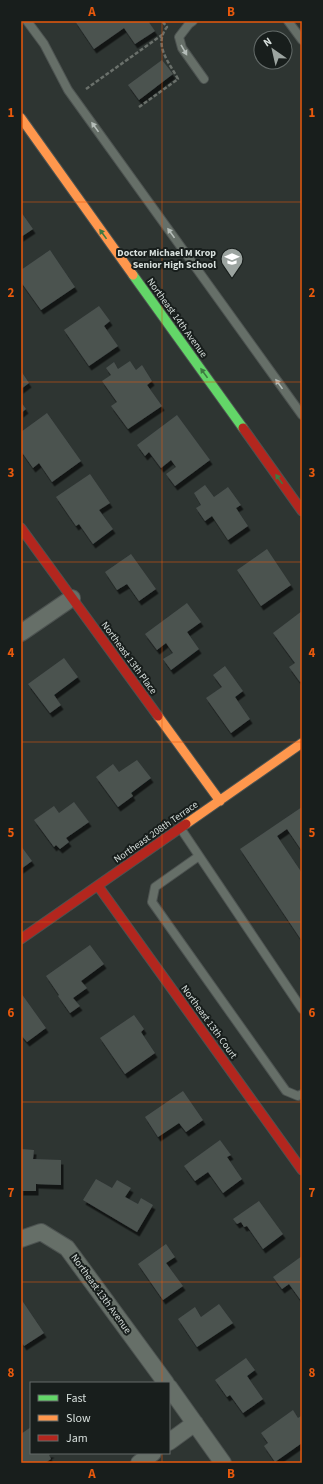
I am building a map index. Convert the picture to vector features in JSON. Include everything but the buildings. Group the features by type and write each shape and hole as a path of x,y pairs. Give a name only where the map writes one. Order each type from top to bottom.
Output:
{"street":[{"name":"Northeast 14th Avenue","path":"21,118 302,511"},
{"name":"Northeast 13th Place","path":"21,528 220,801"},
{"path":"21,633 72,598"},
{"name":"Northeast 208th Terrace","path":"21,938 302,743"},
{"name":"Northeast 13th Court","path":"98,886 302,1170"},
{"name":"Northeast 13th Avenue","path":"21,1240 41,1232 67,1248 165,1382"},
{"path":"170,1388 224,1463"},
{"path":"170,1441 195,1423"},
{"path":"139,1463 152,1454"}],"lane":[{"path":"27,21 44,44 68,90 302,415"},
{"path":"193,21 189,24 180,37 182,48 204,79"},
{"path":"288,21 302,39"},
{"path":"180,828 302,1009"},
{"path":"199,856 155,887 152,902 286,1090 298,1096 302,1094"}],"path":[{"path":"86,89 162,34 166,27 162,21"},
{"path":"139,107 178,79 161,50 162,34"}],"traffic: fast":[{"path":"133,275 243,428"}],"traffic: slow":[{"path":"21,118 133,275"},
{"path":"158,716 220,801"},
{"path":"186,824 302,743"}],"traffic: jam":[{"path":"243,428 302,511"},
{"path":"21,528 158,716"},
{"path":"21,939 186,824"},
{"path":"98,886 302,1170"}],"place":[{"name":"Doctor Michael M Krop Senior High School","path":"232,278"}]}
